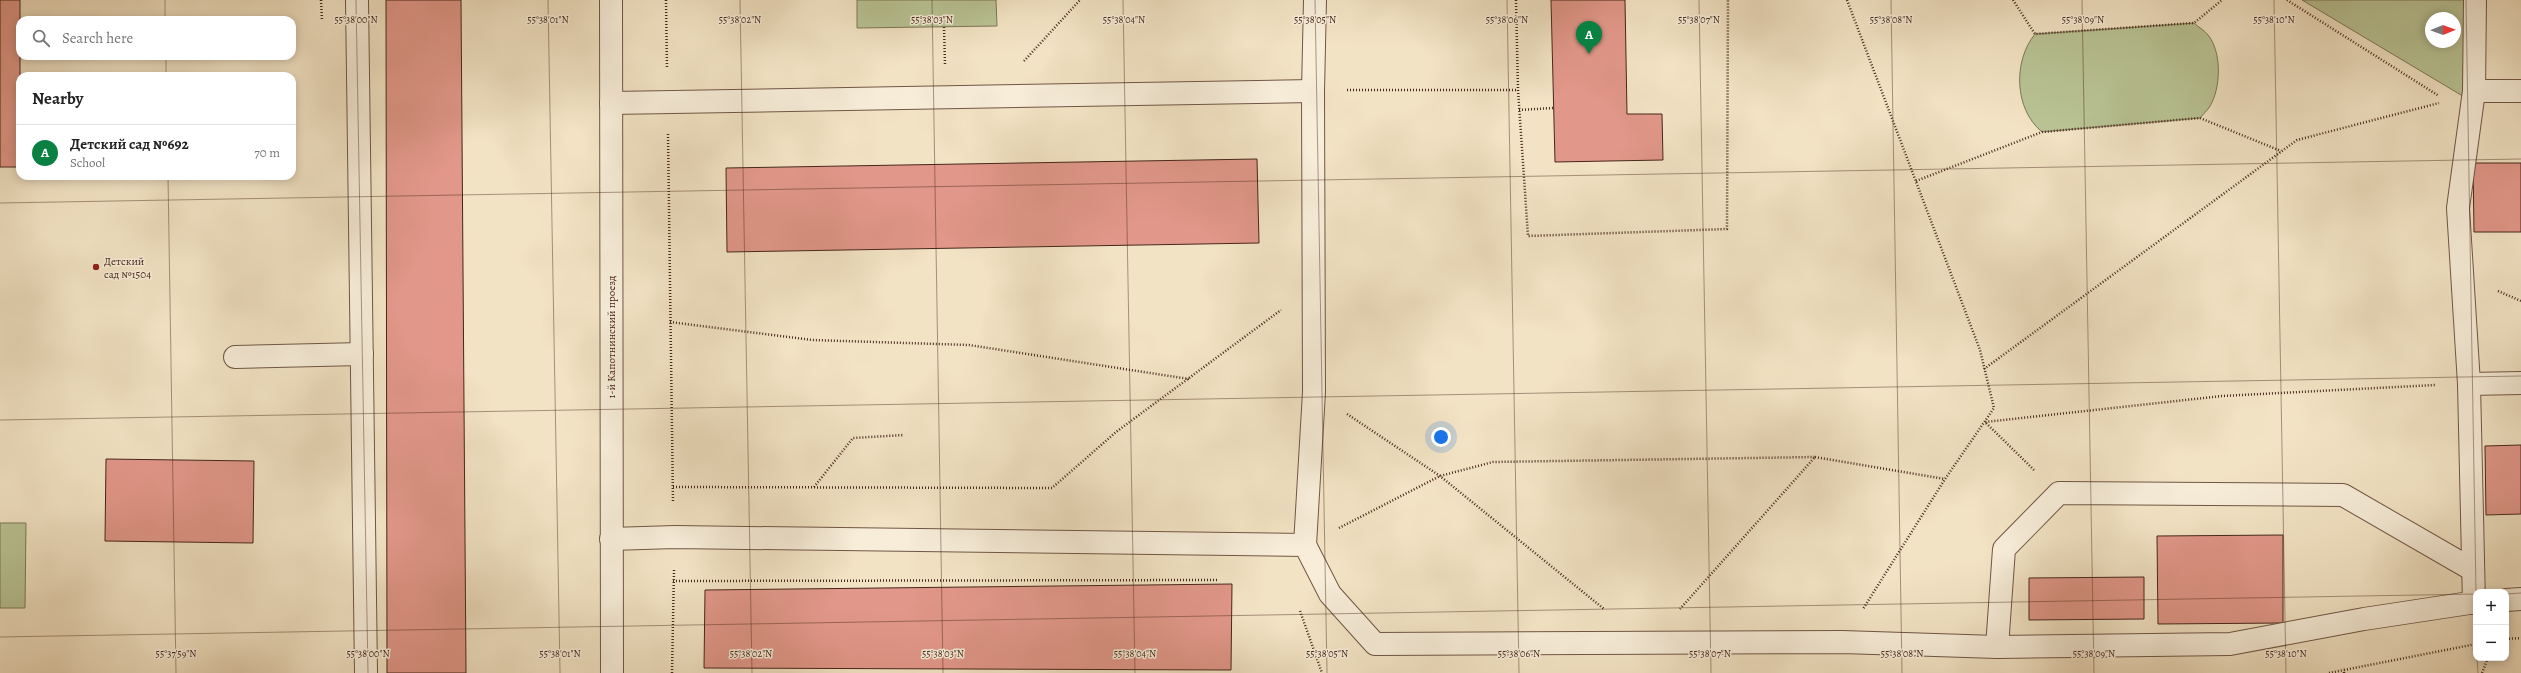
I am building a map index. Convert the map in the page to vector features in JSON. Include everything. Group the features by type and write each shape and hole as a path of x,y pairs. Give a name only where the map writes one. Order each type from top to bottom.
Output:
{"street":[{"path":"357,0 366,673"},
{"name":"1-й Капотнинский проезд","path":"611,0 612,673"},
{"path":"1315,0 1312,90 1314,392 1305,545 1330,594 1375,644 1648,645 1842,642 1998,647 2230,644 2364,619 2473,602"},
{"path":"2474,589 2472,570 2469,384 2458,208 2474,91 2475,0"},
{"path":"611,103 1312,90"},
{"path":"2474,91 2521,91"},
{"path":"235,357 362,354"},
{"path":"2469,384 2521,383"},
{"path":"1998,647 2004,549 2059,493 2343,495 2472,570"},
{"path":"611,539 676,537 1305,545"},
{"path":"2509,600 2521,599"}],"path":[{"path":"666,0 672,487 676,537 672,673"},
{"path":"992,96 1080,0"},
{"path":"1516,0 1519,110 1528,236 1727,229 1728,0"},
{"path":"1842,642 1945,479 1994,408 1980,350 1847,0"},
{"path":"2013,0 2035,34 2194,23 2222,0"},
{"path":"1984,369 2296,140 2446,101 2287,0"},
{"path":"1312,90 1518,90"},
{"path":"1519,110 1553,108"},
{"path":"1916,181 2042,132 2200,118 2282,151"},
{"path":"672,487 1052,488 1116,432 1189,379 1314,284"},
{"path":"670,322 812,340 969,345 1189,379"},
{"path":"1984,422 2222,396 2469,384"},
{"path":"1314,392 1440,476 1605,610"},
{"path":"1984,422 2059,493"},
{"path":"814,487 853,438 904,436"},
{"path":"1305,545 1440,476 1493,462 1815,457 1945,479"},
{"path":"1648,645 1815,457"},
{"path":"674,581 1224,580"},
{"path":"1298,608 1322,673"},
{"path":"2509,639 2521,638"},
{"path":"2328,673 2473,645"},
{"path":"2482,673 2487,661"}],"green space":[{"path":"857,0 996,0 997,26 857,28"},
{"path":"2302,0 2465,0 2471,101"},
{"path":"2194,23 2208,35 2213,42 2218,60 2218,80 2214,98 2209,108 2200,118 2042,132 2026,111 2022,98 2020,71 2023,57 2035,34"},
{"path":"0,523 26,523 25,608 0,608"}],"building":[{"path":"0,0 20,0 20,16 16,16 16,60 20,60 20,72 16,72 16,167 0,167"},
{"path":"386,0 461,0 466,673 387,673"},
{"path":"1551,0 1625,0 1627,114 1662,114 1663,160 1555,162"},
{"path":"1257,159 1259,243 727,252 726,168"},
{"path":"2473,163 2521,163 2521,232 2474,232"},
{"path":"2521,445 2521,514 2486,515 2485,446"},
{"path":"106,459 254,461 253,543 105,541"},
{"path":"2283,535 2283,623 2158,624 2157,536"},
{"path":"2144,577 2144,619 2029,620 2029,578"},
{"path":"1232,584 1231,670 704,668 705,590"}],"place":[{"name":"Детский сад №692","path":"1589,54"},
{"name":"Детский сад №1504","path":"96,267"}]}
